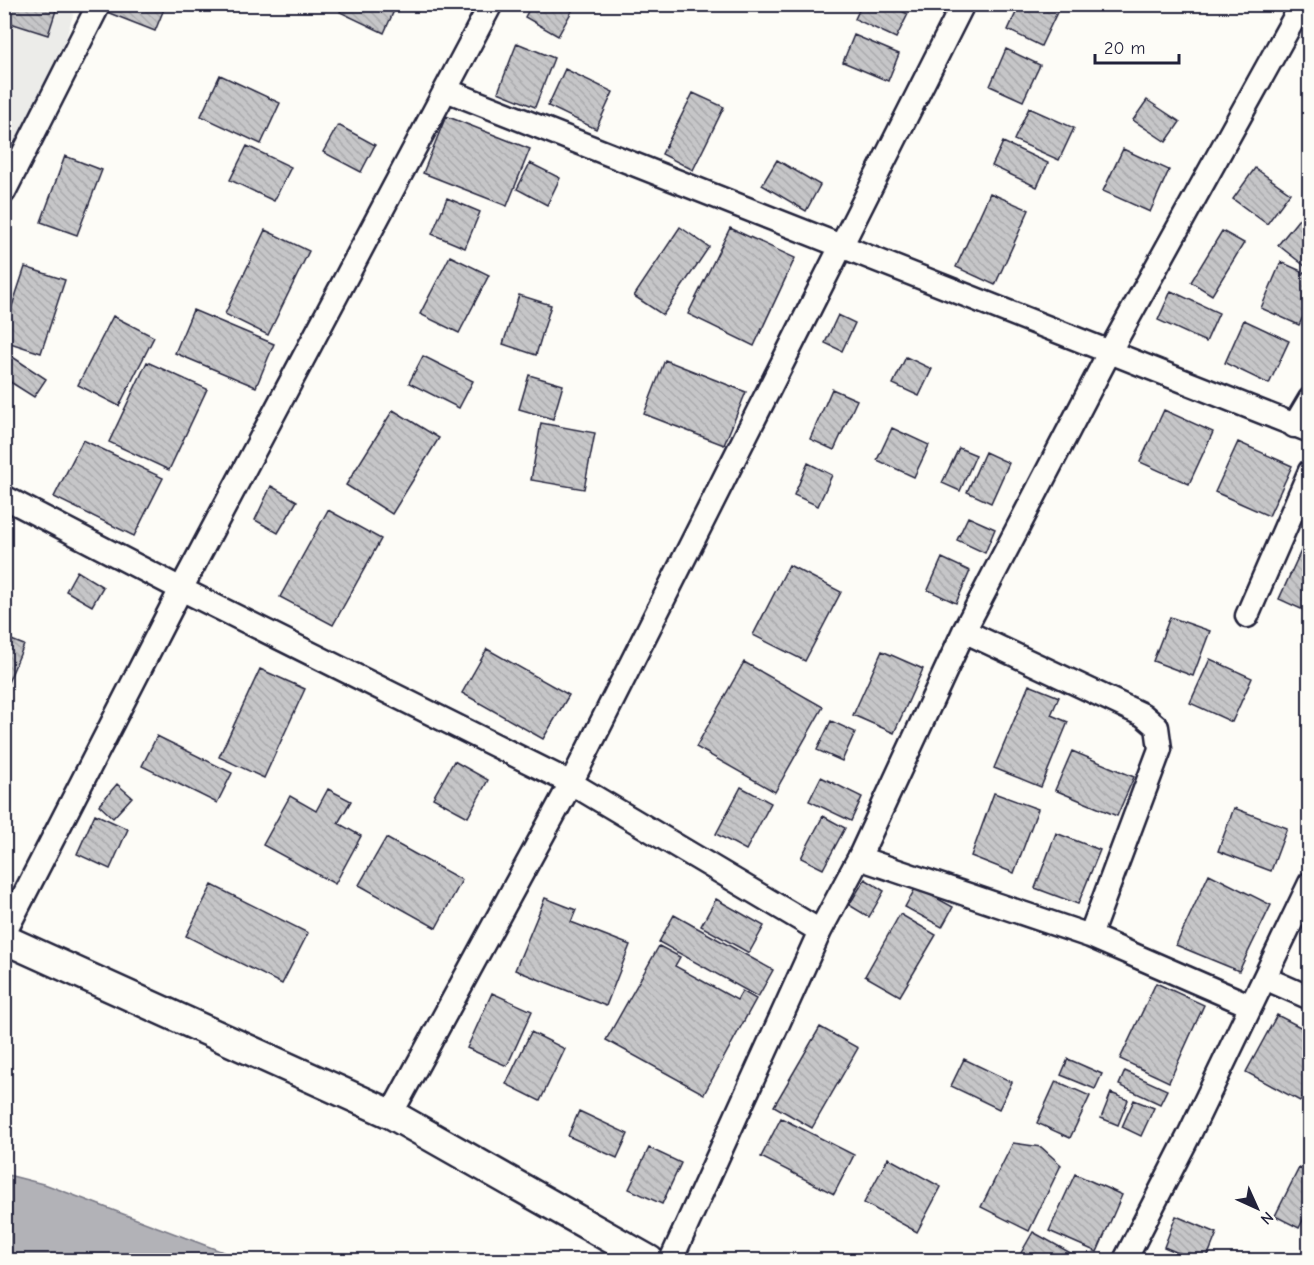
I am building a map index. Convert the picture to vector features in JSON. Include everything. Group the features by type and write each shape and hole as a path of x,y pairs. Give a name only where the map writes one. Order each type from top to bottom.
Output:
{"street":[{"path":"4,192 99,4"},
{"path":"4,934 181,588 491,4"},
{"path":"391,1114 571,783 963,4"},
{"path":"671,1260 820,931 859,858 964,631 1110,351 1302,4"},
{"path":"446,90 1302,428 1310,399"},
{"path":"1247,615 1310,471"},
{"path":"4,497 571,783 820,931"},
{"path":"964,631 1143,715 1156,727 1160,749 1089,936"},
{"path":"859,858 1089,936 1250,1005"},
{"path":"1125,1260 1189,1135 1310,883"},
{"path":"4,939 391,1114 649,1260"},
{"path":"1265,978 1310,998"}],"shaded area":[{"path":"5,5 76,5 57,68 5,166"},
{"path":"4,1174 47,1185 244,1260 5,1260"}],"building":[{"path":"4,4 58,4 48,35 4,21"},
{"path":"106,4 166,4 155,31 104,11"},
{"path":"344,4 397,4 384,33 340,12"},
{"path":"532,4 564,4 573,9 558,36 525,17"},
{"path":"862,4 888,4 908,14 896,38 855,19"},
{"path":"1020,4 1060,6 1041,46 1008,30"},
{"path":"854,35 899,54 888,81 843,62"},
{"path":"517,43 554,58 535,107 498,92"},
{"path":"1006,49 1040,65 1023,101 990,86"},
{"path":"565,69 613,92 596,129 548,106"},
{"path":"220,75 280,103 261,144 201,116"},
{"path":"693,93 724,107 693,170 662,154"},
{"path":"1147,100 1180,122 1166,142 1133,120"},
{"path":"1029,108 1074,128 1059,160 1014,140"},
{"path":"446,116 530,149 507,206 423,173"},
{"path":"338,125 375,145 361,172 323,152"},
{"path":"1003,142 1048,163 1037,187 992,166"},
{"path":"247,146 291,167 274,201 230,180"},
{"path":"1123,149 1169,170 1150,212 1103,191"},
{"path":"65,156 102,170 77,235 41,222"},
{"path":"777,160 820,185 806,211 762,185"},
{"path":"530,163 560,178 547,205 517,189"},
{"path":"1255,168 1290,193 1267,224 1233,199"},
{"path":"990,193 1029,210 995,285 956,267"},
{"path":"447,198 480,212 465,248 432,234"},
{"path":"1303,214 1310,218 1310,270 1278,245"},
{"path":"680,227 709,247 663,315 634,296"},
{"path":"730,228 795,258 754,346 688,314"},
{"path":"265,230 309,251 268,335 225,314"},
{"path":"1222,231 1244,243 1212,295 1191,282"},
{"path":"450,256 489,275 459,333 420,314"},
{"path":"1281,262 1310,275 1310,303 1299,325 1261,308"},
{"path":"25,267 65,280 41,353 4,341 4,330"},
{"path":"1171,291 1219,313 1206,342 1158,320"},
{"path":"519,295 551,305 536,355 503,344"},
{"path":"193,310 274,344 256,387 175,353"},
{"path":"838,315 855,323 842,351 825,343"},
{"path":"113,316 154,337 119,406 78,385"},
{"path":"1244,320 1289,341 1269,384 1225,363"},
{"path":"8,354 46,379 34,397 4,378 4,360"},
{"path":"423,356 473,381 459,408 409,383"},
{"path":"906,357 932,369 919,396 893,384"},
{"path":"665,360 746,392 724,445 644,414"},
{"path":"147,362 207,389 169,470 109,442"},
{"path":"529,375 563,385 553,419 519,409"},
{"path":"832,389 857,400 834,450 810,439"},
{"path":"393,410 439,438 392,514 346,485"},
{"path":"1164,410 1213,432 1189,484 1140,462"},
{"path":"541,423 595,433 584,489 531,480"},
{"path":"892,428 929,445 914,477 877,460"},
{"path":"83,440 163,478 134,536 54,497"},
{"path":"1238,442 1292,466 1269,516 1215,492"},
{"path":"959,448 976,455 960,491 942,483"},
{"path":"985,452 1009,463 991,503 967,492"},
{"path":"808,463 832,475 818,506 794,495"},
{"path":"271,486 297,501 278,533 255,520"},
{"path":"328,510 381,539 333,625 280,597"},
{"path":"968,517 995,529 985,553 957,540"},
{"path":"1306,540 1310,541 1310,613 1279,599"},
{"path":"942,558 970,571 956,603 928,590"},
{"path":"789,565 841,592 805,661 753,635"},
{"path":"77,571 103,587 92,606 66,591"},
{"path":"1170,617 1210,631 1193,676 1153,661"},
{"path":"4,637 24,645 4,692"},
{"path":"487,649 569,695 543,739 462,693"},
{"path":"882,651 923,669 894,733 853,715"},
{"path":"1210,659 1252,678 1232,722 1190,703"},
{"path":"744,662 823,707 775,792 696,747"},
{"path":"260,669 305,689 264,778 219,757"},
{"path":"1029,685 1059,697 1051,715 1068,722 1041,787 994,768"},
{"path":"831,721 855,732 842,761 817,750"},
{"path":"157,736 232,773 217,803 142,766"},
{"path":"1072,751 1134,777 1117,816 1055,790"},
{"path":"454,761 488,780 468,817 433,798"},
{"path":"821,777 862,797 851,821 809,801"},
{"path":"117,784 132,797 113,818 99,805"},
{"path":"741,787 771,803 746,850 716,834"},
{"path":"328,789 351,801 338,823 361,836 335,884 263,845 290,796 316,811"},
{"path":"994,793 1038,809 1014,873 971,856"},
{"path":"1234,808 1287,828 1271,871 1218,851"},
{"path":"95,814 128,829 110,869 77,854"},
{"path":"823,816 845,828 823,869 801,858"},
{"path":"1056,833 1100,850 1078,904 1035,888"},
{"path":"386,838 462,880 436,928 359,885"},
{"path":"1209,874 1271,905 1239,971 1176,945"},
{"path":"865,879 884,891 869,917 849,905"},
{"path":"212,885 308,933 282,984 186,936"},
{"path":"916,887 953,907 942,927 905,907"},
{"path":"545,898 576,910 571,922 630,945 606,1006 515,970"},
{"path":"716,899 764,926 749,953 701,926"},
{"path":"900,914 936,935 900,996 865,976"},
{"path":"674,915 773,970 758,997 659,942"},
{"path":"659,946 680,957 675,966 737,1000 742,991 756,999 704,1094 606,1040"},
{"path":"1156,983 1204,1005 1169,1082 1120,1059"},
{"path":"492,993 532,1011 507,1066 467,1048"},
{"path":"1277,1015 1310,1032 1310,1085 1300,1101 1246,1072"},
{"path":"820,1027 858,1048 812,1128 774,1106"},
{"path":"531,1032 565,1049 540,1101 506,1084"},
{"path":"964,1059 1012,1082 999,1109 951,1086"},
{"path":"1068,1059 1102,1074 1095,1089 1061,1075"},
{"path":"1125,1071 1167,1090 1160,1104 1119,1085"},
{"path":"1056,1081 1090,1096 1070,1138 1037,1123"},
{"path":"1111,1093 1128,1100 1118,1125 1101,1118"},
{"path":"1134,1100 1154,1108 1141,1136 1122,1127"},
{"path":"579,1111 628,1134 617,1158 568,1136"},
{"path":"781,1118 854,1155 834,1194 761,1157"},
{"path":"1013,1143 1041,1147 1061,1165 1029,1231 981,1207"},
{"path":"649,1148 681,1163 662,1204 629,1189"},
{"path":"888,1158 941,1187 917,1232 864,1203"},
{"path":"1299,1168 1310,1173 1310,1206 1299,1228 1275,1216"},
{"path":"1075,1174 1122,1195 1097,1252 1049,1231"},
{"path":"1176,1216 1217,1233 1206,1260 1196,1260 1164,1247"},
{"path":"1033,1232 1083,1260 1017,1260"}]}
